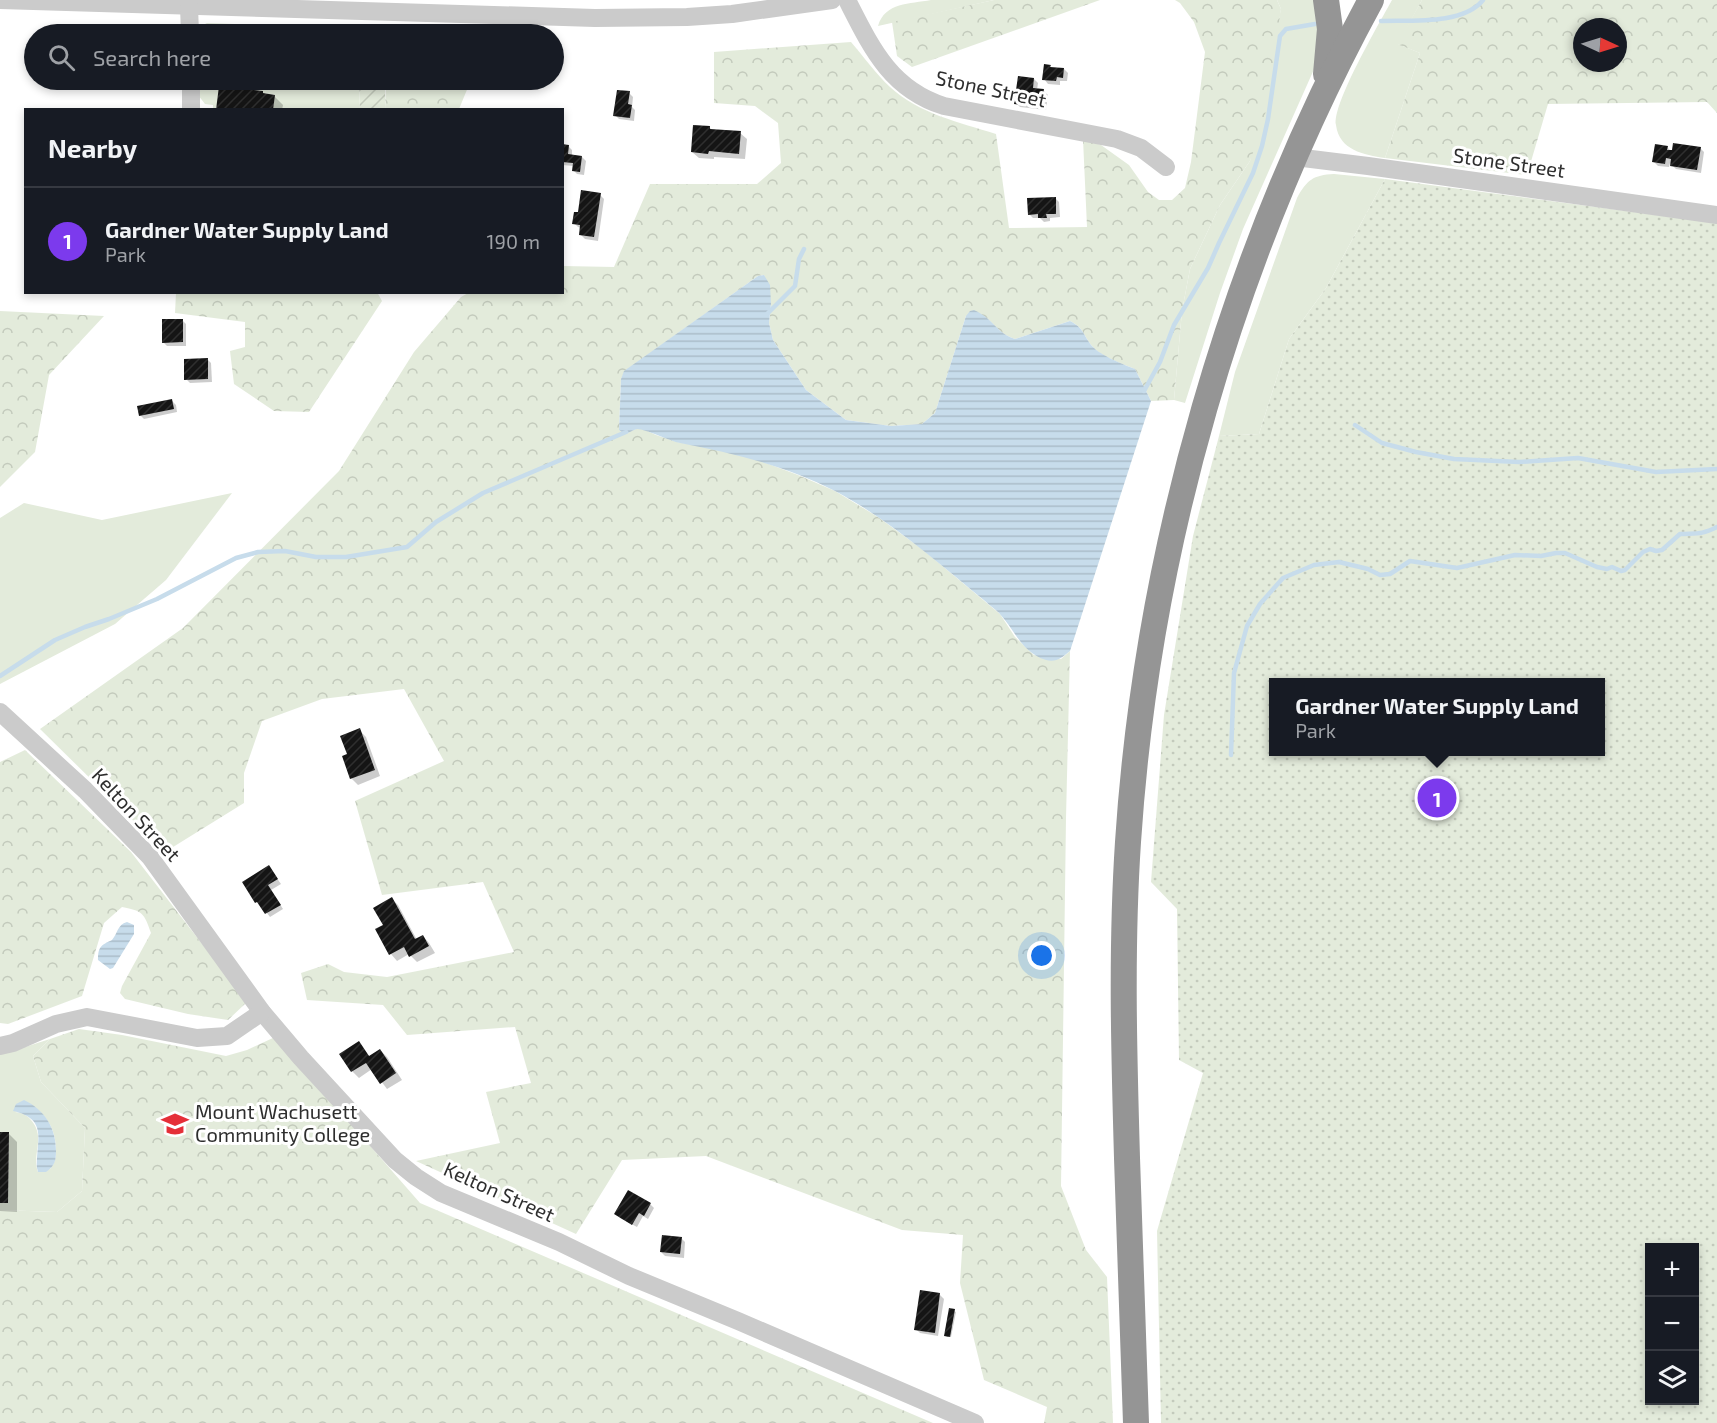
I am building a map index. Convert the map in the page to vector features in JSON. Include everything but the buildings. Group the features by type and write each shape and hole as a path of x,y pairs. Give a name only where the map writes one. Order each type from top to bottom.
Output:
{"highway":[{"path":"1324,93 1330,29 1326,0"},
{"path":"1136,1423 1123,1014 1128,843 1140,721 1149,660 1165,569 1197,432 1236,310 1295,157 1371,0"}],"street":[{"path":"0,0 600,18 732,14 832,0"},
{"name":"Stone Street","path":"847,0 882,62 901,83 921,97 944,106 1117,139 1141,148 1166,167"},
{"path":"189,6 190,24"},
{"path":"190,90 191,108"},
{"name":"Stone Street","path":"1295,157 1717,215"},
{"name":"Kelton Street","path":"0,712 85,790 150,857 262,1012 395,1160 416,1177 441,1193 560,1242 629,1276 975,1423"},
{"path":"0,1046 13,1043 56,1024 87,1017 197,1038 227,1036 262,1012"}],"green space":[{"path":"931,0 994,0 878,26 881,18 892,8"},
{"path":"994,0 1100,0 912,67 897,56 892,22"},
{"path":"1175,0 1277,0 1281,9 1264,122 1250,161 1220,205 1190,269 1182,311 1174,400 1151,401 1135,369 1101,354 1089,342 1081,329 1070,321 1015,339 996,328 987,318 966,316 935,413 922,424 891,426 846,420 806,390 773,340 769,323 771,304 764,275 758,276 625,371 621,379 619,430 625,434 636,429 643,429 677,442 758,460 835,491 878,517 922,549 1000,614 1015,637 1034,655 1061,659 1070,651 1061,1186 1086,1250 1107,1277 1113,1423 1044,1423 1047,1407 984,1380 960,1283 963,1235 902,1230 706,1156 622,1160 576,1234 416,1161 500,1143 486,1092 531,1083 515,1027 407,1035 383,1005 307,1000 301,973 328,964 344,972 387,977 514,952 483,882 382,895 355,801 444,761 404,689 322,699 262,721 244,773 244,803 165,852 40,729 183,628 339,471 414,352 461,297 466,294 564,294 564,266 614,267 650,184 757,184 781,163 778,123 755,106 714,103 714,52 851,42 885,82 901,96 927,111 996,134 1009,228 1087,227 1083,139 1101,145 1129,165 1148,192 1159,200 1172,200 1185,188 1191,162 1205,52 1194,22 1180,3"},
{"path":"1277,0 1317,0 1323,49 1243,229 1185,403 1174,400 1182,311 1190,269 1220,205 1250,161 1281,9"},
{"path":"1392,0 1422,0 1398,44 1420,53 1385,158 1361,153 1347,146 1338,133 1336,125 1341,100 1349,82"},
{"path":"1422,0 1717,0 1717,113 1707,102 1548,104 1527,175 1385,158 1420,53 1397,44"},
{"path":"198,90 219,90 216,108 205,104 198,95"},
{"path":"254,90 359,90 360,108 273,108 275,95 263,93 263,91"},
{"path":"359,90 385,90 385,108 360,108"},
{"path":"386,90 467,90 459,108 385,108"},
{"path":"1334,174 1385,179 1326,288 1289,339 1259,434 1219,436 1235,372 1297,198 1311,180"},
{"path":"1385,179 1717,223 1717,1423 1161,1423 1157,1231 1203,1073 1179,1060 1177,909 1151,882 1164,715 1193,536 1219,436 1259,434 1289,339 1326,288"},
{"path":"176,294 378,294 382,301 309,412 274,411 234,384 230,351 245,347 245,322 175,313"},
{"path":"0,311 104,316 49,375 35,452 0,487"},
{"path":"232,493 166,580 115,624 0,684 0,518 24,503 102,520"},
{"path":"25,750 131,852 247,1002 228,1020 188,1014 125,999 120,993 122,986 151,933 142,914 122,907 104,923 82,996 8,1024 0,1023 0,762"},
{"name":"Mount Wachusett Community College","path":"79,1029 122,1035 226,1056 247,1050 275,1037 420,1203 933,1423 0,1423 0,1210 57,1212 82,1191 85,1128 41,1082 33,1056 50,1039"},
{"path":"50,1039 33,1056 41,1082 85,1128 82,1191 57,1212 0,1210 0,1203 8,1203 9,1132 0,1132 0,1052","holes":["32,1105 47,1119 56,1143 53,1165 50,1169 38,1172 37,1130 28,1117 15,1112"]}],"water":[{"path":"764,275 770,285 769,323 773,340 806,390 846,420 891,426 922,424 935,413 966,316 974,310 987,318 1003,333 1015,339 1070,321 1081,329 1096,350 1135,369 1151,401 1070,651 1050,661 1030,652 999,613 931,557 875,515 817,482 759,461 680,443 640,429 625,434 619,430 621,379 624,371 758,276"},
{"path":"127,922 134,925 134,934 113,968 110,969 98,960 100,949 112,940 119,927"},
{"path":"24,1100 43,1114 54,1135 55,1160 46,1172 38,1172 37,1168 38,1132 36,1125 32,1119 13,1111 16,1104"}],"waterway":[{"path":"1381,21 1436,20 1463,14 1483,0"},
{"path":"1144,391 1160,362 1174,325 1208,268 1253,173 1268,119 1280,36 1286,29 1315,24"},
{"path":"767,314 795,286 799,259 804,249"},
{"path":"1355,425 1382,443 1454,459 1519,462 1578,458 1656,472 1717,469"},
{"path":"0,676 55,640 157,599 236,558 258,552 285,551 316,557 346,557 407,547 436,522 483,493 626,432"},
{"path":"1231,755 1234,673 1247,626 1260,604 1283,578 1314,565 1339,562 1368,569 1380,575 1390,574 1410,561 1457,568 1515,555 1541,556 1556,553 1565,553 1597,567 1607,569 1612,567 1621,571 1625,570 1643,552 1650,549 1662,550 1680,534 1703,532 1717,527"}],"place":[{"name":"Gardner Water Supply Land","path":"1437,798"},
{"name":"Mount Wachusett Community College","path":"175,1124"}]}
